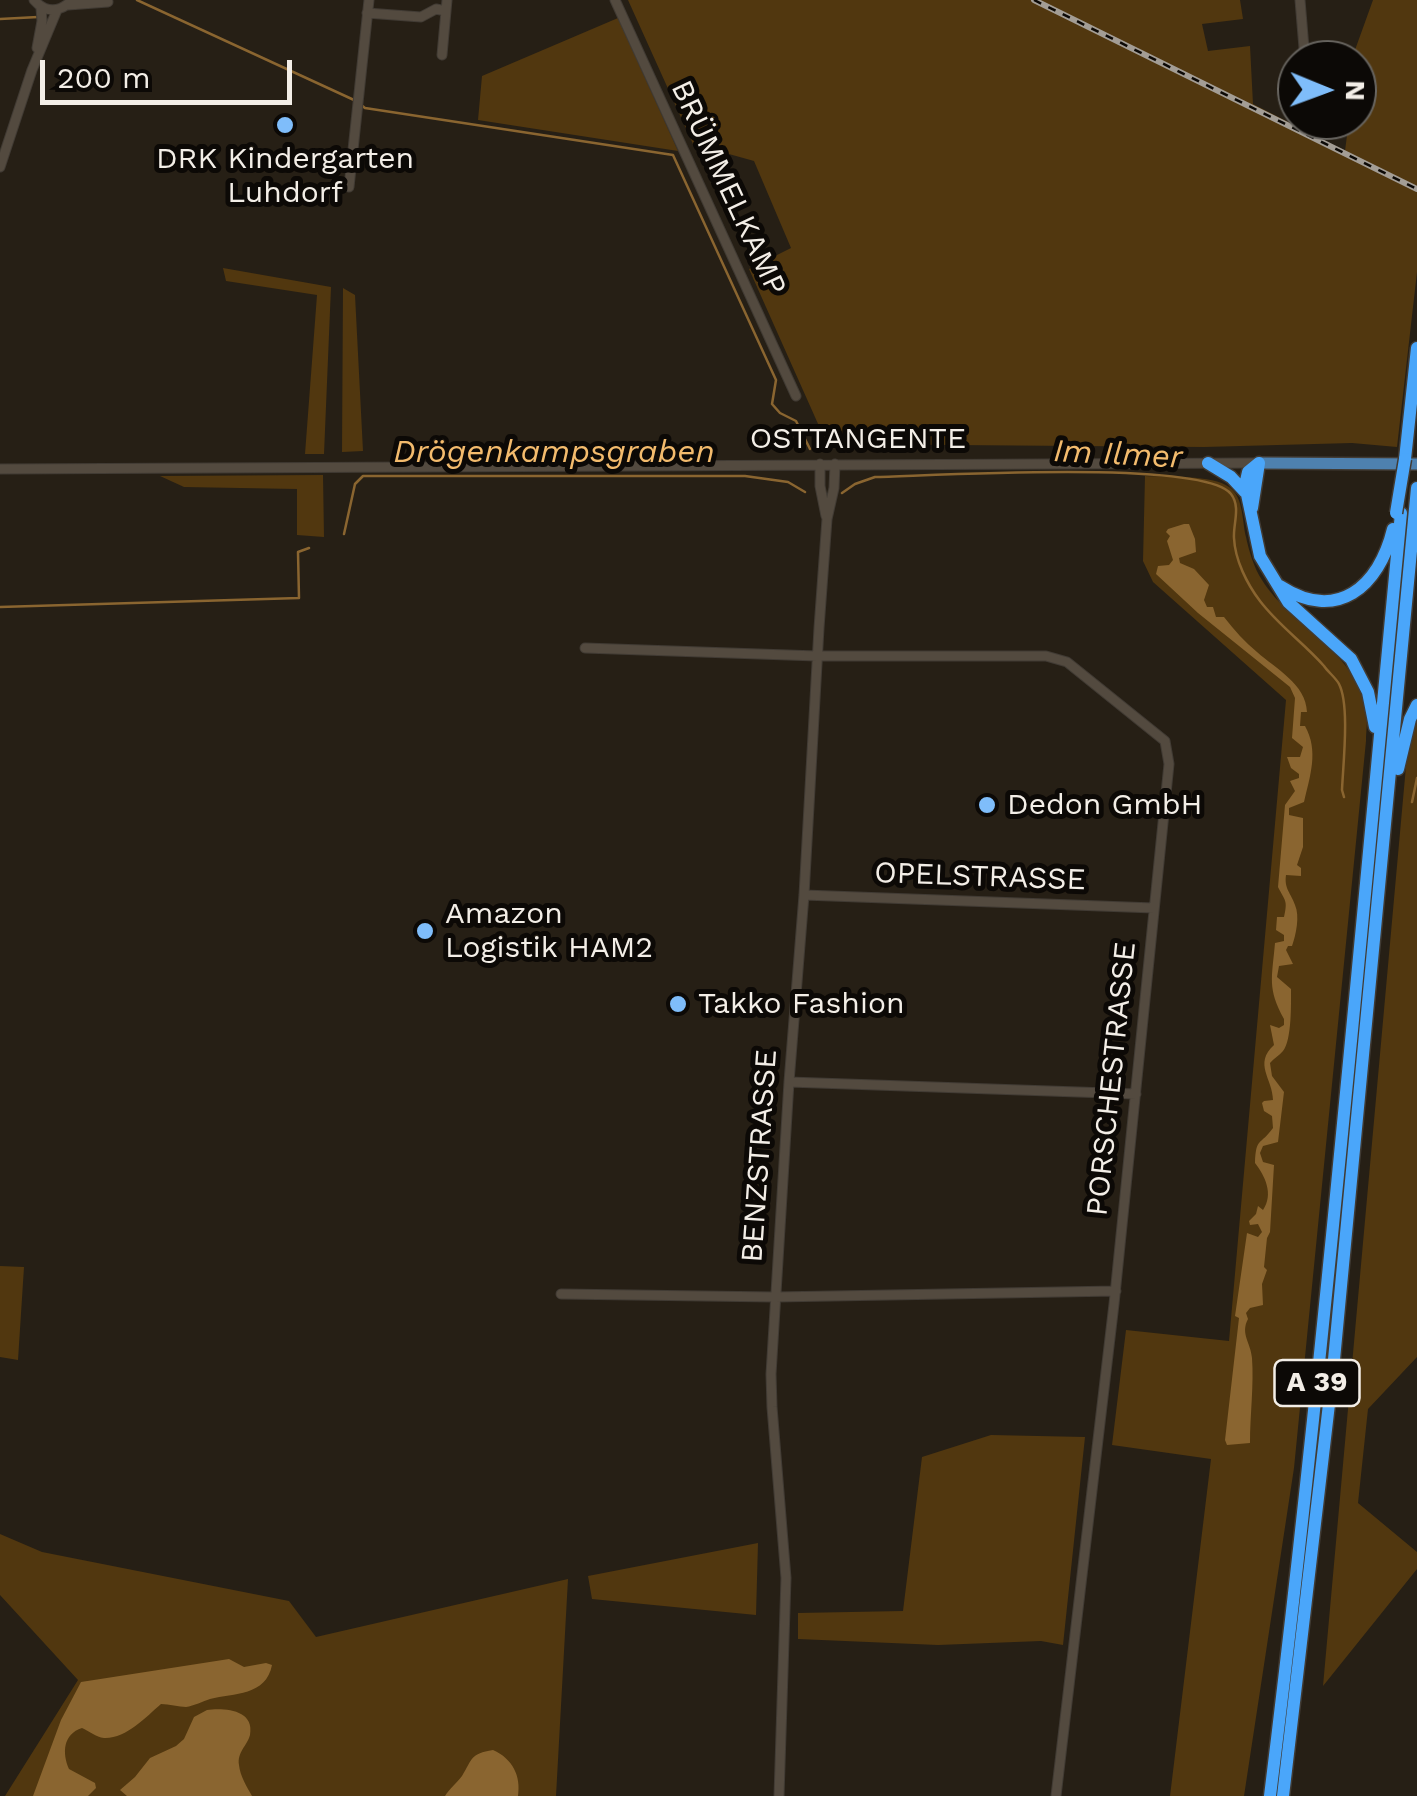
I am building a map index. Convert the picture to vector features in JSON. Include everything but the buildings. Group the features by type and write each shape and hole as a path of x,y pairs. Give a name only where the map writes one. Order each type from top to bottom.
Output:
{"highway":[{"path":"1274,582 1292,594 1318,601 1340,599 1371,579 1404,513 1417,348"},
{"path":"1208,463 1230,477 1246,494"},
{"path":"1259,463 1246,476 1246,494 1260,556 1288,602 1340,647 1360,673 1374,713 1378,755"},
{"path":"1251,516 1259,463"},
{"name":"A 39","path":"1270,1796 1310,1448 1404,513 1417,488"},
{"path":"1404,513 1417,539"},
{"name":"A 39","path":"1284,1796 1330,1400 1383,844 1404,513"},
{"path":"1383,844 1402,749 1417,705"}],"main road":[{"name":"OSTTANGENTE","path":"1259,463 1411,461"}],"street":[{"path":"0,167 32,70 57,10 70,2 108,2 105,0"},
{"path":"348,188 369,0"},
{"name":"BRÜMMELKAMP","path":"615,0 796,396"},
{"path":"1300,0 1303,40"},
{"path":"38,4 57,10"},
{"path":"32,70 42,21 38,4"},
{"path":"368,13 421,17 447,5"},
{"path":"442,55 447,5"},
{"name":"OSTTANGENTE","path":"0,469 1259,463"},
{"name":"BENZSTRASSE","path":"820,464 826,519"},
{"name":"BENZSTRASSE","path":"779,1796 786,1578 771,1391 826,519 835,464"},
{"path":"585,648 817,656"},
{"name":"PORSCHESTRASSE","path":"817,656 1046,656 1066,662 1164,742 1168,764 1116,1291 1056,1796"},
{"name":"OPELSTRASSE","path":"804,896 1154,908"},
{"path":"789,1082 1136,1094"},
{"path":"561,1294 776,1297 1116,1291"}],"shaded area":[{"path":"628,0 1240,0 1243,19 1202,24 1208,51 1250,46 1253,104 1277,116 1277,140 1323,140 1345,151 1346,140 1377,140 1377,40 1359,40 1373,0 1417,0 1417,272 1397,447 1352,443 1204,447 827,444 749,269 791,248 754,161 693,144"},
{"path":"618,18 678,151 478,120 482,76"},
{"path":"223,268 331,287 324,454 305,454 317,295 226,281"},
{"path":"343,288 355,295 363,451 342,452"},
{"path":"323,475 324,537 297,535 297,489 184,487 160,476"},
{"path":"1145,476 1212,480 1234,491 1259,575 1275,597 1350,671 1367,714 1294,1468 1244,1796 1170,1796 1211,1459 1112,1445 1126,1330 1229,1341 1286,700 1153,582 1143,561"},
{"path":"1189,524 1196,552 1179,558 1180,563 1194,569 1209,585 1204,600 1207,607 1213,607 1216,617 1224,617 1301,693 1307,712 1301,712 1300,726 1305,726 1312,745 1304,802 1289,808 1289,815 1303,818 1303,847 1297,865 1301,876 1286,875 1297,914 1292,946 1286,950 1293,964 1279,966 1277,977 1291,989 1288,1039 1283,1051 1270,1063 1272,1076 1284,1092 1278,1142 1263,1146 1260,1153 1263,1162 1274,1165 1263,1305 1246,1313 1245,1334 1252,1368 1250,1443 1227,1445 1239,1318 1235,1316 1247,1233 1258,1237 1262,1232 1258,1224 1250,1225 1249,1221 1258,1206 1263,1210 1268,1198 1265,1179 1255,1163 1258,1145 1273,1128 1272,1116 1264,1111 1262,1103 1273,1100 1264,1065 1274,1045 1270,1025 1284,1025 1272,974 1275,943 1284,941 1284,935 1276,930 1277,917 1284,917 1286,907 1278,887 1285,805 1295,791 1290,781 1299,778 1287,757 1300,757 1303,747 1292,738 1295,698 1290,687 1156,574 1158,566 1169,565 1173,560 1166,532"},
{"path":"1417,716 1417,1357 1368,1409 1358,1503 1417,1552 1417,1569 1323,1686 1407,755"},
{"path":"0,1266 24,1267 18,1360 0,1357"},
{"path":"991,1435 1085,1437 1063,1645 1041,1641 938,1645 798,1639 798,1613 903,1611 922,1457"},
{"path":"0,1534 42,1552 289,1601 316,1637 568,1579 556,1796 5,1796 78,1680 0,1595"},
{"path":"758,1543 756,1615 592,1599 588,1576"},
{"path":"229,1659 244,1667 272,1665 269,1675 256,1688 186,1707 161,1704 120,1735 104,1738 82,1728 76,1731 66,1745 69,1769 95,1783 96,1788 88,1796 33,1796 61,1720 81,1682"},
{"path":"207,1710 229,1710 248,1720 250,1735 239,1756 239,1765 252,1796 127,1796 120,1790 150,1758 184,1739 194,1717"},
{"path":"493,1750 514,1769 518,1796 445,1796 473,1758"}],"waterway":[{"path":"137,0 354,100"},
{"path":"0,19 38,17"},
{"path":"360,104 365,108 673,155 776,380 772,404 796,421 810,449"},
{"name":"Im Ilmer","path":"842,493 875,477 1063,472 1171,476 1210,483 1231,494 1236,510 1235,546 1251,587 1267,610 1339,684 1345,720 1344,797"},
{"name":"Drögenkampsgraben","path":"344,534 355,484 363,476 745,476 788,482 805,492"},
{"name":"Drögenkampsgraben","path":"0,607 299,598 298,552 309,548"},
{"name":"Im Ilmer","path":"1412,802 1417,778"}],"railway":[{"path":"1034,0 1417,189"}],"place":[{"name":"DRK Kindergarten Luhdorf","path":"285,125"},
{"name":"Dedon GmbH","path":"987,805"},
{"name":"Amazon Logistik HAM2","path":"425,931"},
{"name":"Takko Fashion","path":"678,1004"}]}
